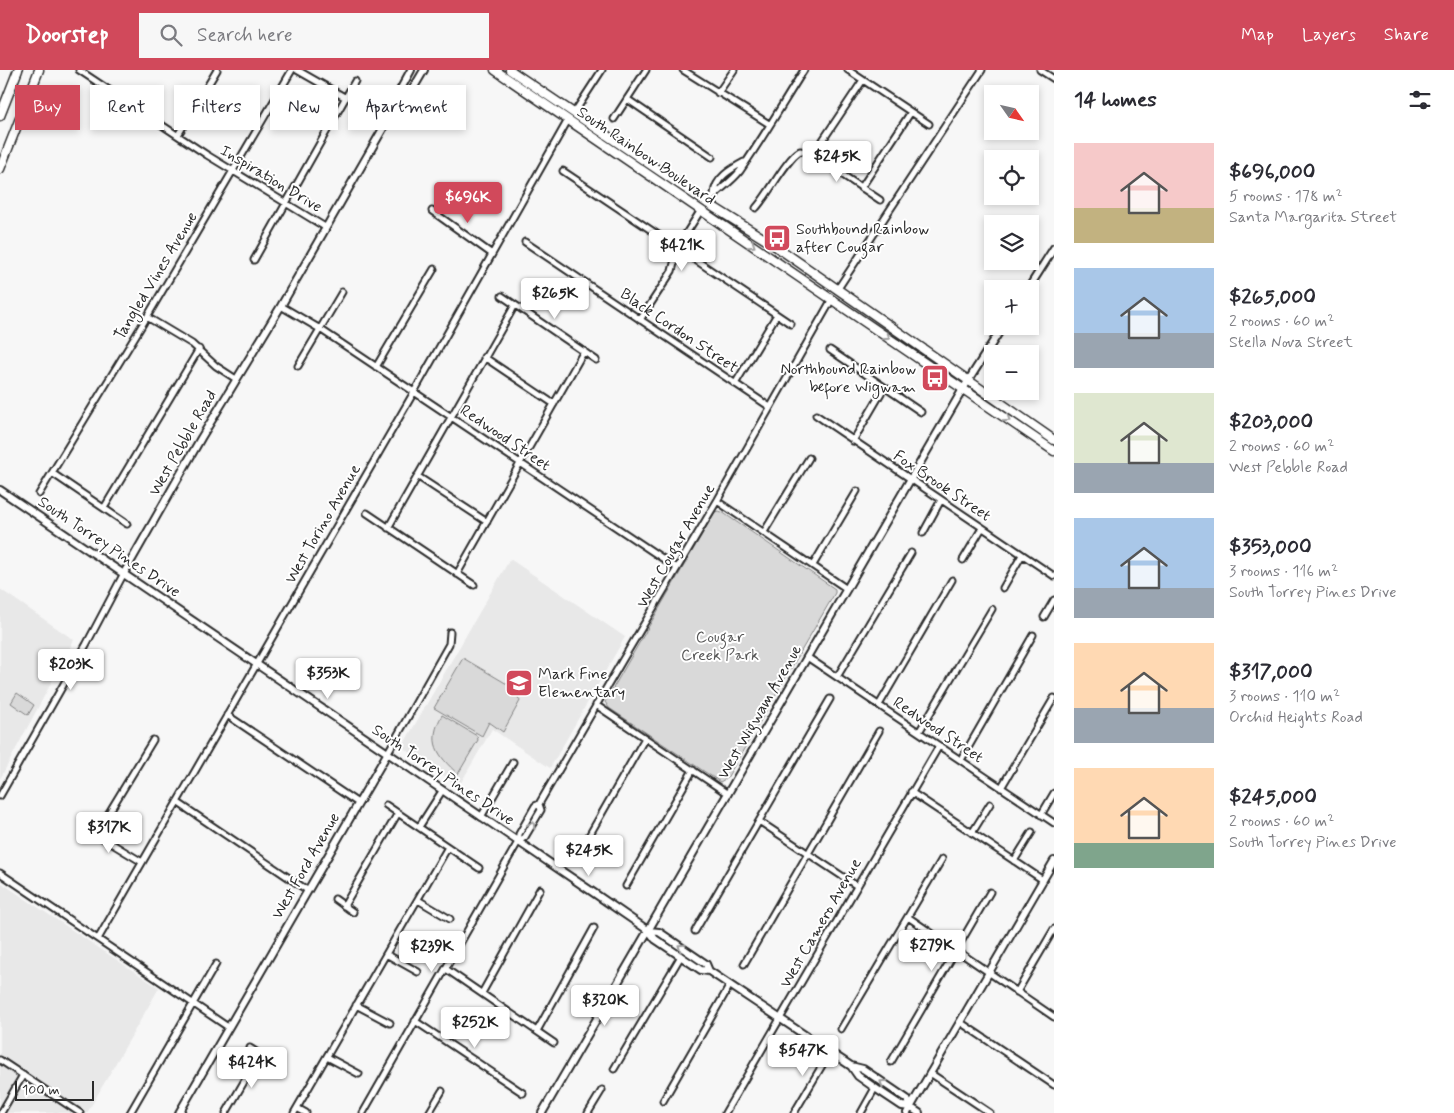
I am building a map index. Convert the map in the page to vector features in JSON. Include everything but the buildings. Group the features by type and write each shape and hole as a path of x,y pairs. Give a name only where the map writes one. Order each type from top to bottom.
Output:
{"main road":[{"path":"0,116 18,70"},
{"path":"0,169 39,70"},
{"name":"South Rainbow Boulevard","path":"495,70 1054,451"},
{"name":"South Rainbow Boulevard","path":"510,70 741,224 1054,440"},
{"path":"525,90 558,108 574,113"},
{"path":"568,120 578,122 593,131 601,131"},
{"path":"662,184 678,189 699,202 707,203"},
{"path":"701,210 708,210 729,223 741,224"},
{"path":"789,270 798,271 826,289 837,290"},
{"path":"832,299 837,298 864,315 877,317"}],"street":[{"name":"Inspiration Drive","path":"79,70 232,171 325,227"},
{"path":"178,135 217,70"},
{"name":"Tangled Vines Avenue","path":"39,494 147,317 292,70"},
{"path":"297,70 346,98"},
{"name":"West Pebble Road","path":"403,85 411,70"},
{"name":"West Pebble Road","path":"415,85 424,70"},
{"path":"574,113 602,70"},
{"path":"614,119 646,70"},
{"path":"683,70 769,124"},
{"path":"718,93 734,70"},
{"path":"707,203 714,194 720,191 739,172 804,70"},
{"path":"848,70 929,124"},
{"path":"837,290 982,70"},
{"path":"1040,70 1054,79"},
{"path":"814,155 863,80"},
{"path":"254,260 355,81"},
{"path":"627,99 712,156"},
{"path":"861,188 911,112"},
{"name":"West Torino Avenue","path":"98,939 414,392 568,120"},
{"name":"West Pebble Road","path":"0,796 86,645 123,575 382,130"},
{"path":"756,208 792,157 800,151 814,155 880,200"},
{"path":"563,171 776,316 791,324"},
{"path":"640,320 672,271 678,248 701,210"},
{"path":"432,211 492,254"},
{"name":"Black Cordon Street","path":"525,242 770,407"},
{"path":"1034,280 1054,248"},
{"path":"376,367 434,269"},
{"path":"298,366 342,292"},
{"path":"502,296 596,360"},
{"name":"West Cougar Avenue","path":"363,1113 518,842 525,837 541,810 539,804 596,704 717,501 832,299"},
{"path":"388,528 514,304"},
{"name":"Redwood Street","path":"281,306 320,328 676,568"},
{"path":"735,384 776,316"},
{"path":"147,317 199,350 216,366 236,379"},
{"name":"West Wigwam Avenue","path":"542,1113 963,388 997,335"},
{"path":"104,508 199,350"},
{"path":"830,350 921,412"},
{"path":"457,574 584,352"},
{"path":"484,357 554,404"},
{"path":"852,441 884,388"},
{"name":"Fox Brook Street","path":"816,415 1054,576"},
{"path":"764,532 809,458"},
{"path":"52,472 127,524"},
{"path":"417,476 487,522"},
{"name":"South Torrey Pines Drive","path":"0,490 648,931 655,939 701,970 709,971 851,1066 863,1069 907,1098 908,1110"},
{"path":"813,565 857,491"},
{"path":"923,533 941,500"},
{"path":"717,501 847,589"},
{"path":"367,513 474,585"},
{"path":"963,560 982,528"},
{"path":"837,677 911,553"},
{"path":"1003,588 1022,555"},
{"path":"879,705 952,580"},
{"path":"1044,617 1054,600"},
{"path":"919,732 992,609"},
{"name":"West Ford Avenue","path":"179,1113 449,644 450,632"},
{"path":"960,760 1033,635"},
{"name":"Redwood Street","path":"807,658 1054,823"},
{"path":"1001,788 1054,698"},
{"path":"695,931 830,699"},
{"path":"596,704 728,794"},
{"path":"227,715 358,803"},
{"path":"744,964 879,731"},
{"path":"578,855 646,738"},
{"path":"96,834 152,740"},
{"name":"West Camero Avenue","path":"725,1113 939,746"},
{"path":"480,817 513,762"},
{"path":"626,886 693,770"},
{"path":"419,827 442,792"},
{"path":"911,792 1043,880"},
{"path":"1041,815 1054,793"},
{"path":"176,802 308,890"},
{"path":"972,833 990,804"},
{"path":"386,805 479,868"},
{"path":"344,906 398,813"},
{"path":"759,821 857,886"},
{"path":"86,828 142,862"},
{"path":"1014,861 1032,832"},
{"path":"306,1113 295,1111 448,847"},
{"path":"842,1029 942,859"},
{"path":"908,1110 1054,861"},
{"path":"0,873 228,1027"},
{"path":"482,993 540,890"},
{"path":"891,1062 990,892"},
{"path":"335,900 353,912"},
{"path":"418,900 450,919"},
{"path":"908,917 1054,1017"},
{"path":"537,1031 594,928"},
{"path":"1017,992 1054,929"},
{"name":"South Torrey Pines Drive","path":"648,931 659,932 706,964 709,971"},
{"path":"386,954 418,972"},
{"path":"614,1069 681,956"},
{"path":"130,1113 216,964"},
{"path":"446,969 554,1043"},
{"path":"663,1101 730,985"},
{"path":"356,1005 390,1023"},
{"path":"415,1021 523,1093"},
{"path":"960,1022 1054,1085"},
{"path":"250,1048 269,1060"},
{"path":"794,1113 830,1052"},
{"path":"226,1113 260,1054"},
{"path":"327,1057 359,1074"},
{"path":"0,1060 80,1113"},
{"name":"South Torrey Pines Drive","path":"851,1066 858,1076 875,1088 908,1110 920,1113"},
{"path":"930,1072 990,1113"},
{"path":"1,1113 23,1075"},
{"path":"861,1113 875,1088"},
{"path":"588,1113 602,1090"},
{"path":"429,1113 442,1091"}],"shaded area":[{"name":"Mark Fine Elementary","path":"510,559 625,637 550,768 492,729 459,786 402,747"},
{"path":"0,589 74,640 0,779"},
{"path":"0,882 159,988 87,1113 0,1113"}],"green space":[{"name":"Cougar Creek Park","path":"718,511 835,589 835,593 727,778 720,782 609,708 605,702 715,512"},
{"path":"463,658 519,691 517,695 520,701 503,732 489,722 482,736 434,708"},
{"path":"17,693 34,705 28,715 11,703"},
{"path":"442,715 477,736 478,740 458,774 440,754 435,741 435,733"}],"place":[{"name":"Southbound Rainbow after Cougar","path":"777,238"},
{"name":"Northbound Rainbow before Wigwam","path":"935,378"},
{"name":"Mark Fine Elementary","path":"519,683"}]}
